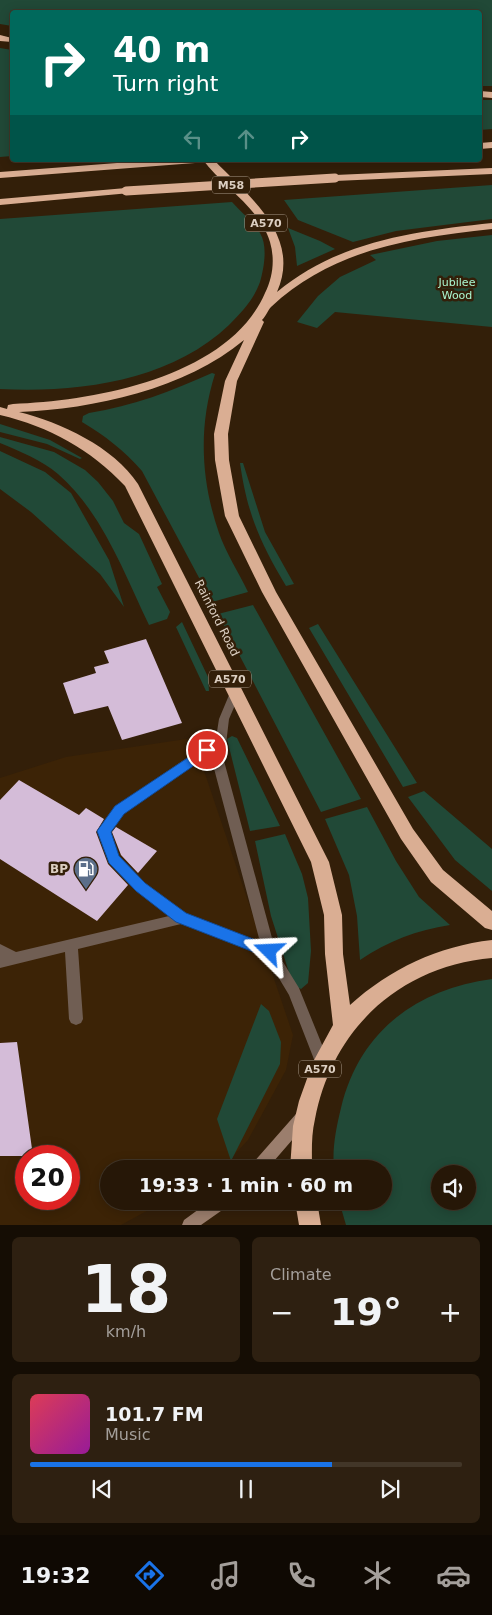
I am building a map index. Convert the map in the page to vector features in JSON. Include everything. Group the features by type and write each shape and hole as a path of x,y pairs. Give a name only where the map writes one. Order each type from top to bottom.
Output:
{"highway":[{"path":"0,175 165,162"},
{"name":"A570","path":"210,162 264,220 274,237 280,265 269,305 258,322 230,381 225,405 221,434 222,460 232,516 269,592 407,834 437,876 492,922"},
{"name":"M58","path":"0,202 126,191 335,178 492,171"},
{"path":"269,305 291,284 322,265 363,248 415,234 492,226"},
{"name":"A570","path":"0,409 60,406 103,399 138,390 173,378 205,361 258,322"},
{"name":"Rainford Road","path":"0,409 39,421 84,441 111,462 131,484 320,862 333,915 334,954 343,1028"},
{"name":"A570","path":"302,1160 305,1114 322,1062 343,1028 383,988 425,965 433,961 492,949"},
{"path":"308,1210 310,1225"}],"main road":[{"path":"265,1160 305,1114"},
{"path":"189,1225 210,1210"}],"lane":[{"path":"236,691 224,719 218,761 269,951 294,992 322,1062"},
{"path":"220,741 119,810 104,831 114,859 140,887 181,918 269,951"},
{"path":"0,962 181,918"},
{"path":"72,944 76,1019"},
{"path":"0,950 15,958"}],"shaded area":[{"path":"193,738 293,1035 286,1070 248,1140 229,1160 100,1160 100,1210 148,1210 121,1225 0,1225 0,778 66,757"}],"green space":[{"path":"0,0 492,0 492,86 482,86 482,10 10,10 10,26 0,24"},
{"path":"0,48 10,50 10,156 0,157"},
{"path":"482,100 492,100 492,129 482,130"},
{"path":"492,185 492,219 396,231 353,242 298,220 284,200"},
{"path":"232,202 260,233 265,251 260,282 247,305 229,325 205,344 179,359 151,371 92,385 61,389 0,389 0,219"},
{"path":"288,228 335,249 297,266 295,247"},
{"name":"Jubilee Wood","path":"492,235 492,327 335,312 317,328 297,322 318,296 340,277 376,260 370,255 437,241"},
{"path":"212,373 215,374 206,414 204,434 205,474 208,494 219,533 248,592 212,602 142,471 114,444 82,422 83,416 89,413 152,397"},
{"path":"0,424 50,440 82,458 80,459 47,444 0,432"},
{"path":"0,437 54,452 85,470 98,482 113,501 124,523 139,534 162,584 157,587 170,612 167,619 149,625 111,544 74,489 45,464 0,443"},
{"path":"0,451 45,472 71,493 109,560 124,607 100,574 31,512 0,489"},
{"path":"240,463 243,463 265,532 294,584 286,586 262,541 246,497"},
{"path":"253,605 361,799 321,812 218,614"},
{"path":"182,622 208,677 209,691 206,691 176,627"},
{"path":"318,624 417,783 403,787 309,628"},
{"path":"232,736 237,738 280,826 250,831 227,739"},
{"path":"424,791 492,849 492,891 455,860 408,797"},
{"path":"367,807 396,861 419,897 450,925 403,937 381,947 360,960 357,916 349,875 325,819"},
{"path":"285,834 302,874 308,898 311,951 308,983 301,989 293,985 271,916 255,841"},
{"path":"492,979 492,1225 346,1225 342,1210 392,1210 392,1160 334,1160 336,1131 350,1081 362,1057 377,1036 395,1019 416,1004 464,984"},
{"path":"261,1004 269,1011 281,1042 280,1064 232,1160 217,1119"}],"building":[{"path":"146,639 182,723 122,740 108,706 74,714 63,683 96,673 94,667 109,663 104,651"},
{"name":"BP","path":"19,780 79,815 86,808 104,819 96,832 108,864 128,885 97,921 0,859 0,800"},
{"path":"116,827 157,851 138,873 121,855 112,832"},
{"path":"17,1042 31,1145 15,1145 15,1156 0,1156 0,1043"}],"place":[{"name":"BP","path":"86,890"}],"route":[{"path":"207,750 152,790 119,810 104,831 114,859 140,887 181,918 269,951"}]}
